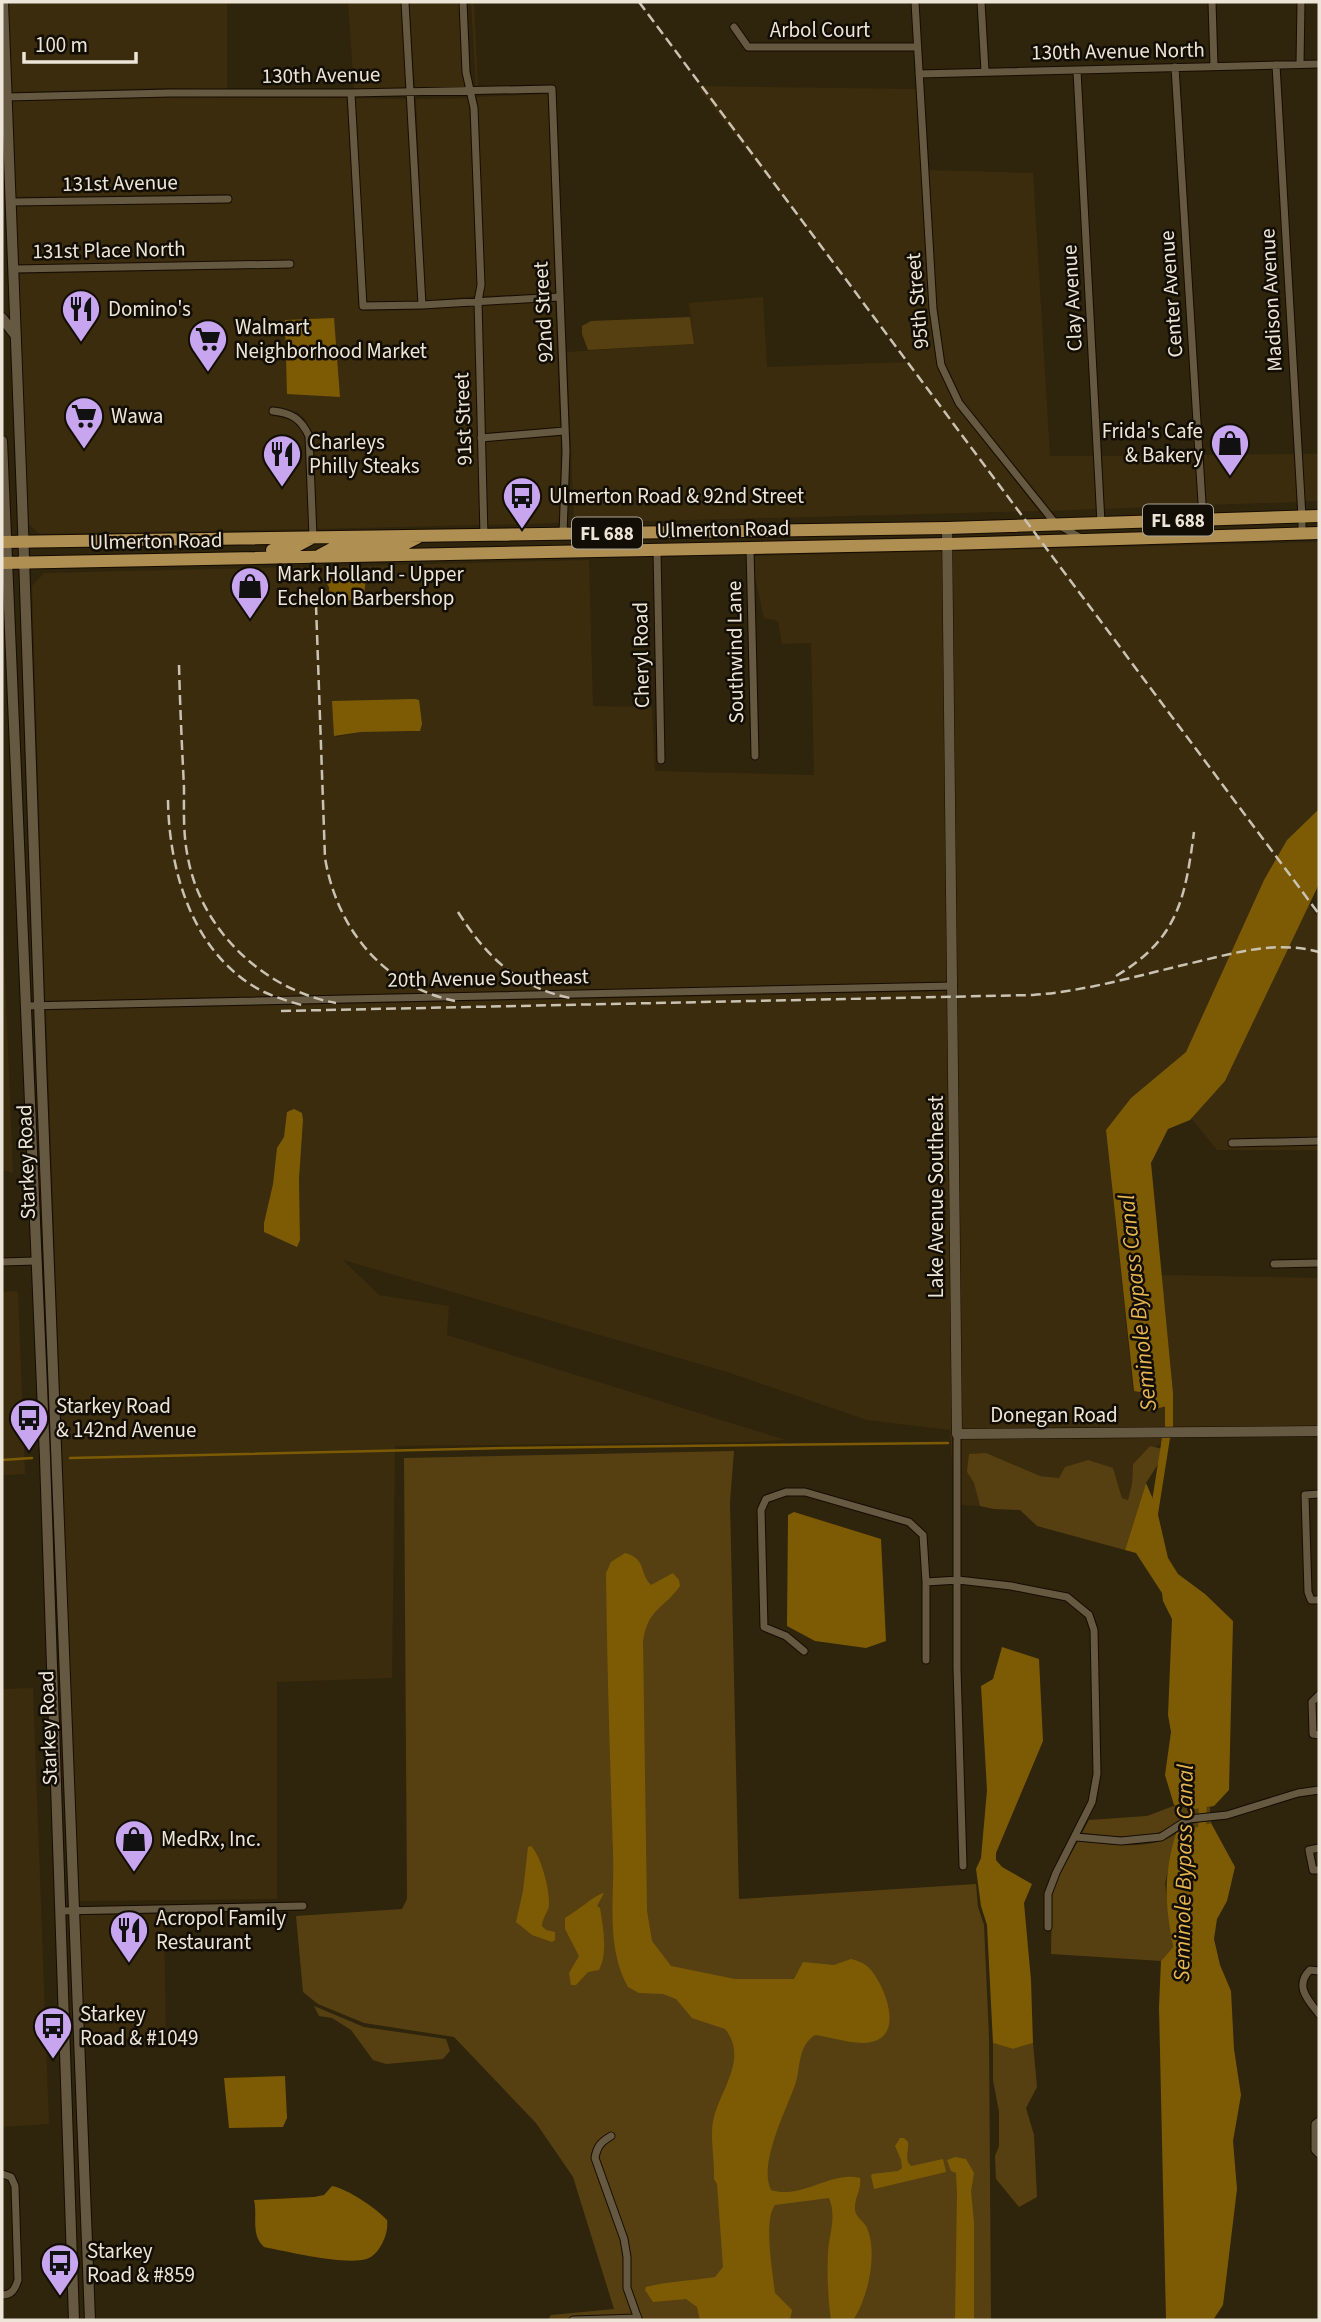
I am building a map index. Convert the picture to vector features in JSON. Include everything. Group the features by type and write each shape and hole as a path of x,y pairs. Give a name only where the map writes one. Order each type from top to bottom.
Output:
{"main road":[{"name":"Starkey Road","path":"3,2 4,96 15,270 39,1006 90,2320"},
{"path":"2,318 16,336"},
{"name":"Starkey Road","path":"2,441 4,563 45,1458 74,2320"},
{"name":"Ulmerton Road","path":"4,542 947,528 1319,516"},
{"path":"657,550 675,541 778,538 784,536 786,531"},
{"name":"Ulmerton Road","path":"4,563 947,544 1319,533"},
{"path":"456,554 471,544 544,542 563,534"},
{"path":"316,557 335,547 403,545 421,536"},
{"path":"264,558 271,550 293,548 313,537"}],"street":[{"path":"405,2 422,305"},
{"name":"91st Street","path":"463,2 468,90 474,108 481,285 478,300 484,536"},
{"name":"95th Street","path":"915,2 933,309 941,365 959,403 1055,523 1088,540"},
{"path":"981,2 985,71"},
{"path":"1212,2 1214,66"},
{"path":"1300,64 1301,2"},
{"name":"Arbol Court","path":"734,27 748,47 917,47"},
{"name":"130th Avenue North","path":"919,74 1319,64"},
{"name":"Madison Avenue","path":"1276,65 1303,517 1301,533"},
{"name":"Center Avenue","path":"1175,67 1203,519"},
{"name":"Clay Avenue","path":"1077,71 1101,523"},
{"name":"130th Avenue","path":"4,96 552,89"},
{"name":"92nd Street","path":"552,89 566,451 563,534"},
{"path":"351,93 363,306 559,297"},
{"name":"131st Avenue","path":"12,202 228,199"},
{"name":"131st Place North","path":"15,270 290,264"},
{"path":"273,411 294,416 302,422 309,436 313,537"},
{"path":"481,438 564,431"},
{"name":"Lake Avenue Southeast","path":"947,528 957,1668 963,1866"},
{"name":"Southwind Lane","path":"750,548 755,756"},
{"name":"Cheryl Road","path":"657,550 660,760"},
{"name":"20th Avenue Southeast","path":"25,1006 953,986"},
{"path":"1232,1143 1319,1141"},
{"path":"2,1262 36,1261"},
{"path":"1274,1265 1319,1264"},
{"name":"Donegan Road","path":"957,1434 1319,1431"},
{"path":"804,1651 786,1636 764,1627 761,1510 766,1499 786,1492 805,1492 909,1522 923,1535 926,1660"},
{"path":"1319,1494 1305,1495 1308,1592 1311,1600 1319,1600"},
{"path":"926,1582 958,1580 1011,1586 1067,1597 1089,1615 1097,1653 1097,1774 1093,1802 1048,1894 1048,1927"},
{"path":"1319,1695 1312,1702 1313,1734 1319,1735"},
{"path":"1076,1837 1121,1841 1161,1837 1189,1818 1227,1815 1319,1790"},
{"path":"1319,1848 1310,1850 1313,1870 1319,1870"},
{"path":"60,1911 303,1906"},
{"path":"1319,1971 1310,1970 1302,1983 1304,1993 1319,2014"},
{"path":"1319,2121 1315,2124 1315,2150 1319,2154"},
{"path":"573,2320 638,2318 627,2288 624,2239 595,2158 601,2142 611,2136"},
{"path":"2,2174 11,2177 15,2186 18,2280 15,2289 2,2295"}],"shaded area":[{"path":"7,2 227,2 227,90 170,88 11,92"},
{"path":"348,2 401,2 408,90 354,89"},
{"path":"409,2 463,2 469,89 415,90"},
{"path":"471,2 474,2 478,86 537,85 476,89"},
{"path":"697,86 916,89 929,309 937,365 956,406 1039,511 574,523 567,352 694,344 689,303 763,297 767,367 910,362"},
{"path":"548,94 555,293 483,296 485,285 477,97"},
{"path":"170,97 347,98 359,307 363,311 474,305 480,525 317,529 312,434 305,419 297,412 270,406 269,415 293,420 299,425 305,438 309,529 40,534 27,523 18,274 294,268 294,260 18,265 16,206 232,203 231,194 15,197 11,101"},
{"path":"355,98 408,99 418,301 366,302"},
{"path":"469,98 477,284 475,296 425,301 416,99"},
{"path":"928,170 1033,173 1050,456 1094,456 1097,509 1049,511 962,400 944,363 936,308"},
{"path":"555,302 560,427 485,433 482,305"},
{"path":"690,317 694,344 588,350 582,334 582,326 591,321"},
{"path":"561,436 560,523 488,525 485,442"},
{"path":"1295,454 1298,502 1206,505 1203,455"},
{"path":"1302,454 1319,454 1319,501 1305,501"},
{"path":"1195,455 1199,505 1104,509 1102,456"},
{"path":"1319,542 1319,809 1287,840 1264,880 1186,1052 1131,1098 1106,1130 1133,1391 1173,1393 1161,1275 1319,1278 1319,1426 961,1430 952,551"},
{"path":"944,551 949,982 45,1001 32,586 44,573 589,560 593,706 652,707 655,771 814,775 811,643 782,644 778,621 764,618 754,573 754,556","holes":["332,701 417,732 361,732 336,737"]},
{"path":"2,900 4,953 13,1173 2,1170"},
{"path":"1309,905 1319,919 1319,1137 1241,1138 1240,1146 1319,1146 1319,1150 1217,1150 1191,1118 1225,1081"},
{"path":"949,991 953,1481 950,1430 867,1420 727,1372 343,1260 379,1295 449,1306 447,1335 786,1440 395,1446 392,1678 277,1682 277,1899 78,1901 46,1010","holes":["303,1120 299,1179 300,1240 264,1223 273,1184 277,1148"]},
{"path":"18,1291 25,1474 2,1475 2,1292"},
{"path":"1172,1438 1155,1447 1150,1446 1133,1464 1129,1500 1122,1498 1113,1468 1065,1467 1060,1478 1026,1471 967,1472 974,1483 980,1506 961,1505 961,1439"},
{"path":"1150,1446 1163,1449 1160,1461 1146,1483 1125,1550 1037,1526 1020,1510 980,1506 974,1483 967,1472 969,1454 986,1453 1040,1476 1059,1478 1065,1467 1088,1460 1113,1468 1122,1498 1128,1500 1133,1464"},
{"path":"734,1451 730,1502 739,1899 976,1884 978,1907 984,1925 989,2038 991,2320 548,2320 551,2315 614,2309 573,2177 536,2123 454,2037 364,2023 318,2004 303,1992 296,1916 402,1909 407,1899 404,1458"},
{"path":"33,1688 49,2124 2,2127 2,1689"},
{"path":"1176,1805 1196,1809 1210,1807 1210,1813 1192,1815 1151,1835 1121,1837 1082,1833 1089,1820 1147,1816"},
{"path":"1211,1821 1211,1823 1178,1833 1188,1826"},
{"path":"1176,1834 1165,1884 1173,1947 1161,1961 1051,1954 1052,1895 1059,1875 1078,1841 1140,1845 1161,1841"},
{"path":"164,1914 166,2040 83,2038 79,1915"},
{"path":"314,2006 364,2027 446,2039 450,2051 443,2059 386,2064 373,2060 351,2030 332,2018 319,2016"},
{"path":"993,2043 1013,2049 1033,2043 1037,2087 1026,2108 1034,2135 1037,2197 1019,2207 996,2179 999,2112 993,2080"}],"water":[{"path":"334,318 340,397 287,394 285,320"},
{"path":"329,578 366,580 363,600 330,601 327,584"},
{"path":"419,700 422,724 420,731 361,732 334,736 332,701"},
{"path":"1319,809 1319,884 1225,1081 1190,1120 1168,1129 1151,1163 1173,1393 1167,1406 1147,1411 1146,1393 1134,1391 1106,1130 1131,1098 1186,1052 1264,880 1287,840"},
{"path":"294,1109 302,1113 303,1120 299,1179 300,1240 297,1247 264,1232 277,1148 284,1137 287,1112"},
{"path":"1146,1483 1156,1506 1168,1558 1178,1574 1205,1594 1233,1621 1229,1790 1214,1806 1196,1809 1174,1805 1165,1775 1171,1732 1168,1715 1172,1619 1162,1593 1136,1553 1125,1550"},
{"path":"794,1512 881,1539 886,1641 866,1648 815,1641 787,1626 788,1515"},
{"path":"625,1553 637,1559 651,1585 673,1573 680,1586 653,1615 643,1641 647,1911 652,1941 671,1966 735,1979 794,1979 803,1962 834,1965 851,1959 870,1969 885,1995 890,2018 884,2036 875,2041 861,2043 815,2035 805,2045 768,2167 771,2190 782,2192 838,2178 860,2178 855,2210 867,2228 872,2250 867,2288 853,2320 831,2320 828,2261 832,2212 829,2198 775,2205 771,2212 770,2248 775,2293 792,2310 790,2320 700,2320 697,2307 686,2299 653,2302 645,2290 646,2287 655,2285 715,2277 723,2267 712,2132 714,2117 734,2062 734,2050 725,2029 692,2018 676,1999 663,1994 639,1993 628,1987 616,1955 606,1573 611,1562"},
{"path":"1002,1647 1039,1659 1043,1741 996,1853 996,1860 1002,1867 1032,1884 1024,1903 1033,2043 1013,2049 993,2043 987,1925 981,1906 976,1869 981,1858 987,1790 981,1686 993,1679"},
{"path":"1211,1823 1235,1867 1227,1901 1217,1919 1214,1939 1220,1965 1231,1991 1234,2049 1241,2095 1233,2141 1237,2189 1223,2305 1213,2320 1166,2320 1159,2007 1161,1961 1173,1947 1168,1916 1167,1877 1176,1833"},
{"path":"531,1846 538,1857 546,1882 549,1905 542,1926 555,1932 555,1940 552,1942 532,1935 516,1922 528,1847"},
{"path":"604,1893 597,1906 600,1908 603,1931 602,1963 599,1970 588,1972 576,1985 571,1985 569,1973 579,1956 565,1929 565,1918"},
{"path":"285,2076 287,2118 283,2127 229,2128 224,2078"},
{"path":"900,2138 908,2142 907,2158 911,2166 943,2159 946,2172 874,2189 872,2174 898,2171 902,2168 895,2146"},
{"path":"955,2157 966,2159 974,2173 971,2191 974,2223 974,2320 955,2320 957,2192 956,2173 951,2171 947,2160"},
{"path":"332,2186 361,2200 387,2220 383,2241 373,2255 360,2260 333,2260 264,2247 257,2236 254,2200 314,2197 324,2195"}],"waterway":[{"name":"Seminole Bypass Canal","path":"1169,1394 1169,1426"},
{"name":"Seminole Bypass Canal","path":"1154,1514 1166,1438"},
{"path":"70,1458 506,1448 948,1443"},
{"path":"2,1460 32,1458"},
{"name":"Seminole Bypass Canal","path":"1202,1834 1203,1798"}],"railway":[{"path":"639,2 1319,914"},
{"path":"316,605 325,858 331,884 352,930 385,968 429,993 455,1001"},
{"path":"179,665 185,841 195,884 206,909 240,953 261,970 284,985 336,1003"},
{"path":"168,800 180,884 203,935 220,958 240,977 264,992 305,1006"},
{"path":"1116,976 1137,962 1166,932 1182,897 1194,832"},
{"path":"458,912 492,956 519,978 551,993 570,998"},
{"path":"281,1011 1033,995 1093,986 1255,949 1287,947 1319,952"}],"place":[{"name":"Domino's","path":"81,343"},
{"name":"Walmart Neighborhood Market","path":"208,373"},
{"name":"Wawa","path":"84,450"},
{"name":"Frida's Cafe & Bakery","path":"1230,477"},
{"name":"Charleys Philly Steaks","path":"282,488"},
{"name":"Ulmerton Road & 92nd Street","path":"522,530"},
{"name":"Mark Holland - Upper Echelon Barbershop","path":"250,620"},
{"name":"Starkey Road & 142nd Avenue","path":"29,1452"},
{"name":"MedRx, Inc.","path":"134,1873"},
{"name":"Acropol Family Restaurant","path":"129,1964"},
{"name":"Starkey Road & #1049","path":"53,2060"},
{"name":"Starkey Road & #859","path":"60,2297"}]}
